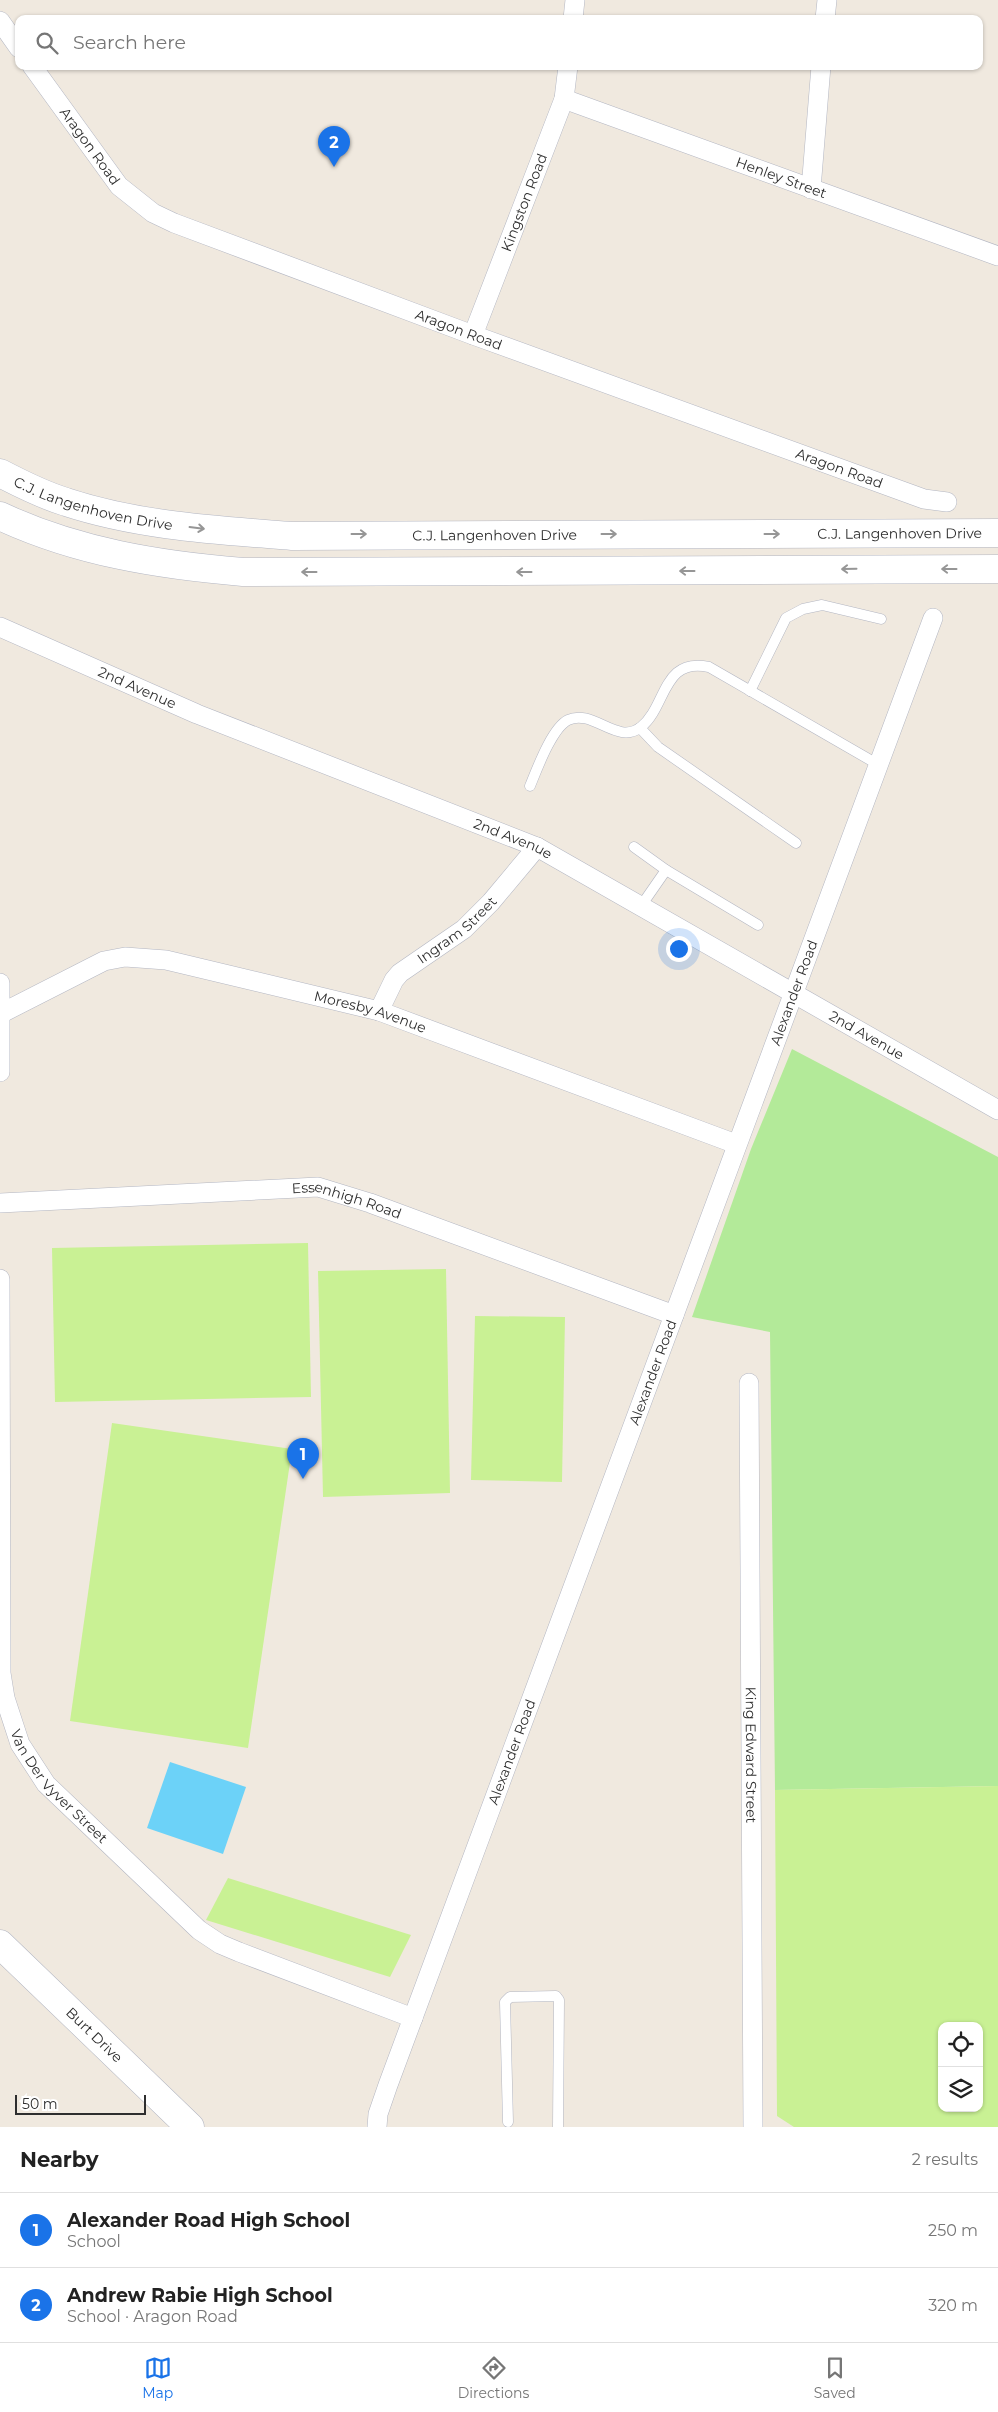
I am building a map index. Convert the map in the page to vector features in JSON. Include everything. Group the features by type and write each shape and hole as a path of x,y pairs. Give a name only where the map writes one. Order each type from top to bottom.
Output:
{"main road":[{"name":"C.J. Langenhoven Drive","path":"0,473 66,502 116,515 201,528 292,536 998,533"},
{"path":"0,516 57,538 110,554 182,567 243,572 998,569"},
{"name":"Burt Drive","path":"0,1944 190,2127"}],"street":[{"path":"574,15 575,0"},
{"path":"826,15 827,0"},
{"path":"0,21 15,42"},
{"name":"Aragon Road","path":"35,70 119,186 153,213 195,233 924,499 947,502"},
{"name":"Kingston Road","path":"473,335 564,99 568,70"},
{"path":"811,189 822,70"},
{"name":"Henley Street","path":"564,99 998,256"},
{"name":"Alexander Road","path":"377,2127 378,2114 413,2018 932,618"},
{"name":"2nd Avenue","path":"0,627 197,714 537,847 998,1110"},
{"name":"Ingram Street","path":"379,1012 394,980 400,973 464,929 491,902 537,847"},
{"name":"Moresby Avenue","path":"0,1014 104,961 125,956 166,960 379,1012 736,1144"},
{"path":"0,983 0,1072"},
{"name":"Essenhigh Road","path":"0,1203 318,1187 370,1203 674,1315"},
{"name":"Van Der Vyver Street","path":"0,1279 1,1673 10,1718 29,1761 46,1784 78,1817 199,1930 220,1944 413,2018"},
{"name":"King Edward Street","path":"748,1383 753,2127"}],"lane":[{"path":"750,691 786,618 802,608 822,605 881,619"},
{"path":"530,786 553,736 567,720 580,717 620,733 640,728 669,681 683,668 695,664 709,667 879,765"},
{"path":"640,728 658,747 796,843"},
{"path":"634,846 666,870 758,925"},
{"path":"641,906 666,870"},
{"path":"508,2122 505,2002 510,1997 549,1994 556,1996 559,2000 558,2127"}],"green space":[{"path":"792,1049 998,1157 998,1786 775,1790 770,1332 692,1317 751,1149"},
{"path":"308,1243 311,1397 55,1402 52,1248"},
{"path":"446,1269 450,1493 323,1497 318,1271"},
{"path":"475,1316 565,1317 562,1482 471,1480"},
{"path":"112,1423 292,1449 248,1748 70,1721"},
{"path":"998,1786 998,2127 794,2127 777,2116 775,1790"},
{"path":"228,1878 411,1935 390,1977 206,1920"}],"water":[{"path":"170,1762 246,1787 223,1854 147,1828"}],"place":[{"name":"Andrew Rabie High School","path":"334,167"},
{"name":"Alexander Road High School","path":"303,1479"}]}
